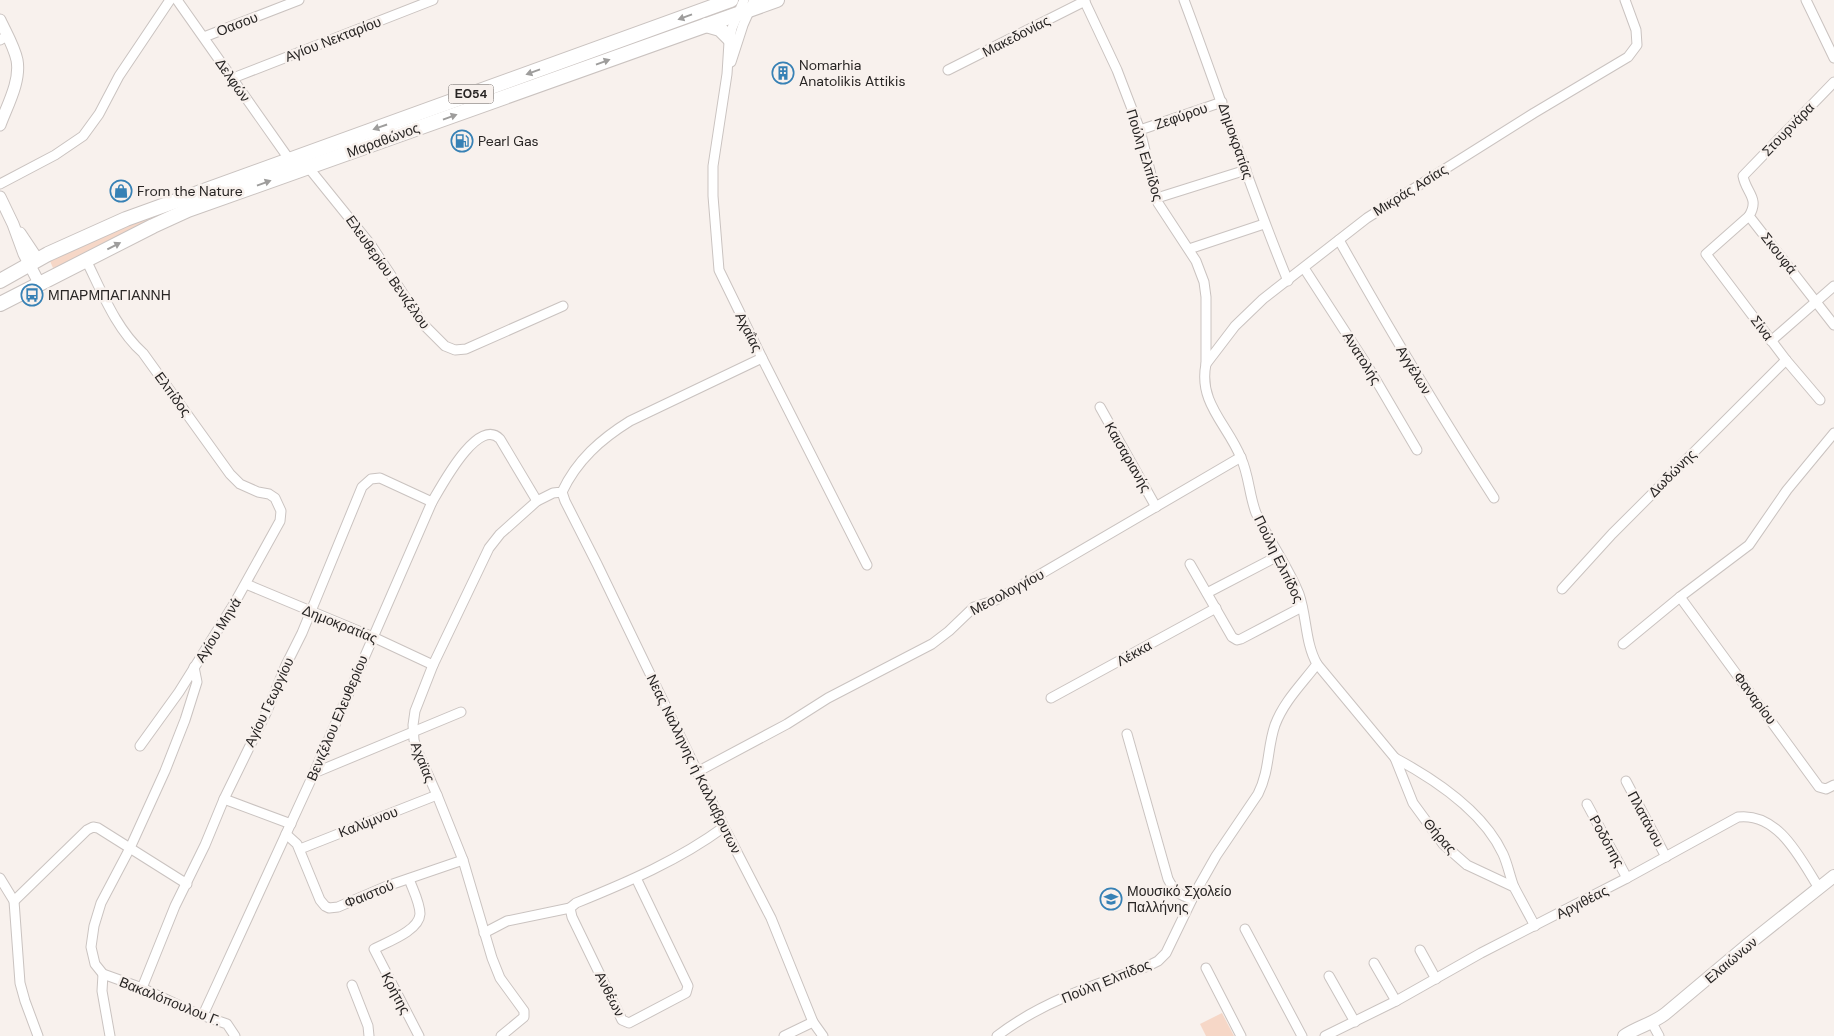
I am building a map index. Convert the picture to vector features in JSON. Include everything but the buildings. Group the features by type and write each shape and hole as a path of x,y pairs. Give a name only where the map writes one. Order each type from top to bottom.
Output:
{"main road":[{"name":"Μαραθώνος","path":"0,304 35,270 84,237 118,222 731,0"},
{"name":"Μαραθώνος","path":"0,281 35,270 86,260 188,210 706,25 746,6 777,0"},
{"path":"706,25 720,29 730,39"},
{"path":"0,290 35,270"},
{"name":"Ελαιώνων","path":"1624,1036 1641,1026 1652,1023 1676,1006 1746,946 1834,876"}],"street":[{"name":"Δελφών","path":"176,0 289,159"},
{"path":"0,184 55,155 83,136 99,114 119,76 176,0"},
{"name":"Οασου","path":"204,37 298,0"},
{"name":"Δημοκρατίας","path":"1184,0 1264,224 1288,281"},
{"name":"Μικράς Ασίας","path":"1206,364 1240,322 1263,299 1367,218 1432,176 1628,57 1637,45 1636,30 1625,0"},
{"path":"1806,0 1834,58"},
{"name":"Αγίου Νεκταρίου","path":"233,78 429,1"},
{"name":"Μακεδονίας","path":"948,70 1084,1"},
{"name":"Πούλη Ελπίδος","path":"997,1036 1052,1003 1148,966 1158,961 1166,953 1192,899 1216,856 1263,784 1267,773 1275,726 1288,698 1317,664 1311,650 1302,607 1294,582 1278,556 1256,512 1241,457 1212,408 1206,394 1204,374 1206,364 1206,297 1204,282 1189,249 1162,210 1157,198 1140,130 1117,70 1084,1"},
{"name":"Αχαΐας","path":"564,488 594,447 630,421 762,358 722,279 717,260 712,180 730,39 746,6"},
{"name":"Αχαΐας","path":"727,74 746,6"},
{"path":"0,20 4,38 15,55 17,71 0,125"},
{"name":"Στουρνάρα","path":"1750,216 1754,202 1743,176 1834,82"},
{"name":"Ζεφύρου","path":"1140,130 1222,102"},
{"name":"Ελευθερίου Βενιζέλου","path":"308,168 371,245 422,324 445,346 455,350 466,350 563,306"},
{"path":"1157,198 1246,170"},
{"path":"0,197 35,270"},
{"name":"Σίνα","path":"1750,216 1706,254 1786,360 1820,400"},
{"name":"Σκουφά","path":"1750,216 1834,325"},
{"path":"1189,249 1264,224"},
{"name":"Αγγέλων","path":"1339,240 1449,427 1494,498"},
{"name":"Ελπίδος","path":"86,260 130,342 143,353 230,474 240,484 272,496 280,507"},
{"name":"Ανατολής","path":"1304,268 1370,370 1417,450"},
{"path":"1771,340 1834,286"},
{"path":"762,358 867,565"},
{"name":"Δωδώνης","path":"1562,589 1612,534 1786,360"},
{"name":"Καισαριανής","path":"1100,408 1156,507"},
{"path":"1622,644 1749,545 1787,490 1834,433"},
{"name":"Βενιζέλου Ελευθερίου","path":"203,1015 314,773 432,502 469,447 488,434 496,435 500,439 537,501"},
{"name":"Μεσολογγίου","path":"698,772 779,728 828,698 932,644 974,607 996,600 1241,457"},
{"name":"Αγίου Γεωργίου","path":"142,988 163,934 302,633 358,494 366,483 374,479 385,479 432,502"},
{"name":"Αχαϊας","path":"501,1036 524,1016 521,1006 500,978 462,860 417,750 413,734 415,711 433,665 489,548 500,534 537,501 564,488"},
{"name":"Νεας Nαλληνης ή Καλλαβρυτων","path":"564,488 565,501 724,827 771,918 813,1022 823,1036"},
{"name":"Αγίου Μηνά","path":"140,746 194,668 246,584 278,526 281,514 280,507"},
{"path":"1207,593 1278,556"},
{"path":"1190,564 1232,637 1239,640 1302,607"},
{"name":"Δημοκρατίας","path":"246,584 373,637 433,665"},
{"name":"Φαναρίου","path":"1680,597 1819,787 1826,789 1834,785"},
{"name":"Λέκκα","path":"1052,698 1216,608"},
{"name":"Θήρας","path":"1317,664 1395,758 1413,803 1443,844 1467,865 1514,888"},
{"path":"110,1036 102,991 101,973 94,964 91,947 94,926 101,903 130,848 166,771 186,720 197,682 194,668"},
{"path":"314,773 413,734 462,712"},
{"path":"1126,734 1168,879 1173,889 1181,895 1192,899"},
{"name":"Θήρας","path":"1395,758 1424,774 1466,806 1493,836 1503,855 1514,888 1535,926"},
{"name":"Πλατάνου","path":"1626,781 1666,857"},
{"name":"Καλύμνου","path":"300,849 437,795"},
{"path":"224,799 291,824"},
{"name":"Ροδόπης","path":"1587,804 1628,878"},
{"name":"Αργιθέας","path":"1325,1036 1396,1001 1481,953 1628,878 1735,819 1744,817 1767,824 1780,832 1819,888"},
{"path":"14,901 87,830 93,827 98,828 187,884"},
{"path":"484,933 507,921 570,908 576,903 636,878 705,841 724,827"},
{"name":"Φαιστού","path":"286,834 293,839 300,849 320,900 329,908 462,860"},
{"path":"0,878 14,901 20,983 38,1036"},
{"name":"Ανθέων","path":"570,908 572,917 622,1020 630,1023 686,993 688,990 688,986 636,878"},
{"name":"Κρήτης","path":"409,879 419,906 419,920 408,932 374,949 419,1036"},
{"path":"1245,930 1302,1036"},
{"path":"1420,950 1436,979"},
{"path":"1374,963 1396,1001"},
{"path":"1206,968 1241,1036"},
{"name":"Βακαλόπουλου Γ.","path":"101,973 142,988 193,1012 227,1024 235,1036"},
{"path":"1329,976 1354,1022"},
{"path":"352,985 368,1026 369,1036"},
{"path":"784,1036 813,1022"},
{"path":"1652,1023 1659,1036"}],"shaded area":[{"path":"188,205 138,226 53,268 50,261 83,245 135,223"},
{"path":"1222,1013 1234,1036 1206,1036 1200,1024"}],"place":[{"name":"Nomarhia Anatolikis Attikis","path":"783,73"},
{"name":"Pearl Gas","path":"462,141"},
{"name":"From the Nature","path":"121,191"},
{"name":"ΜΠΑΡΜΠΑΓΙΑΝΝΗ","path":"32,295"},
{"name":"Μουσικό Σχολείο Παλλήνης","path":"1111,899"}]}
